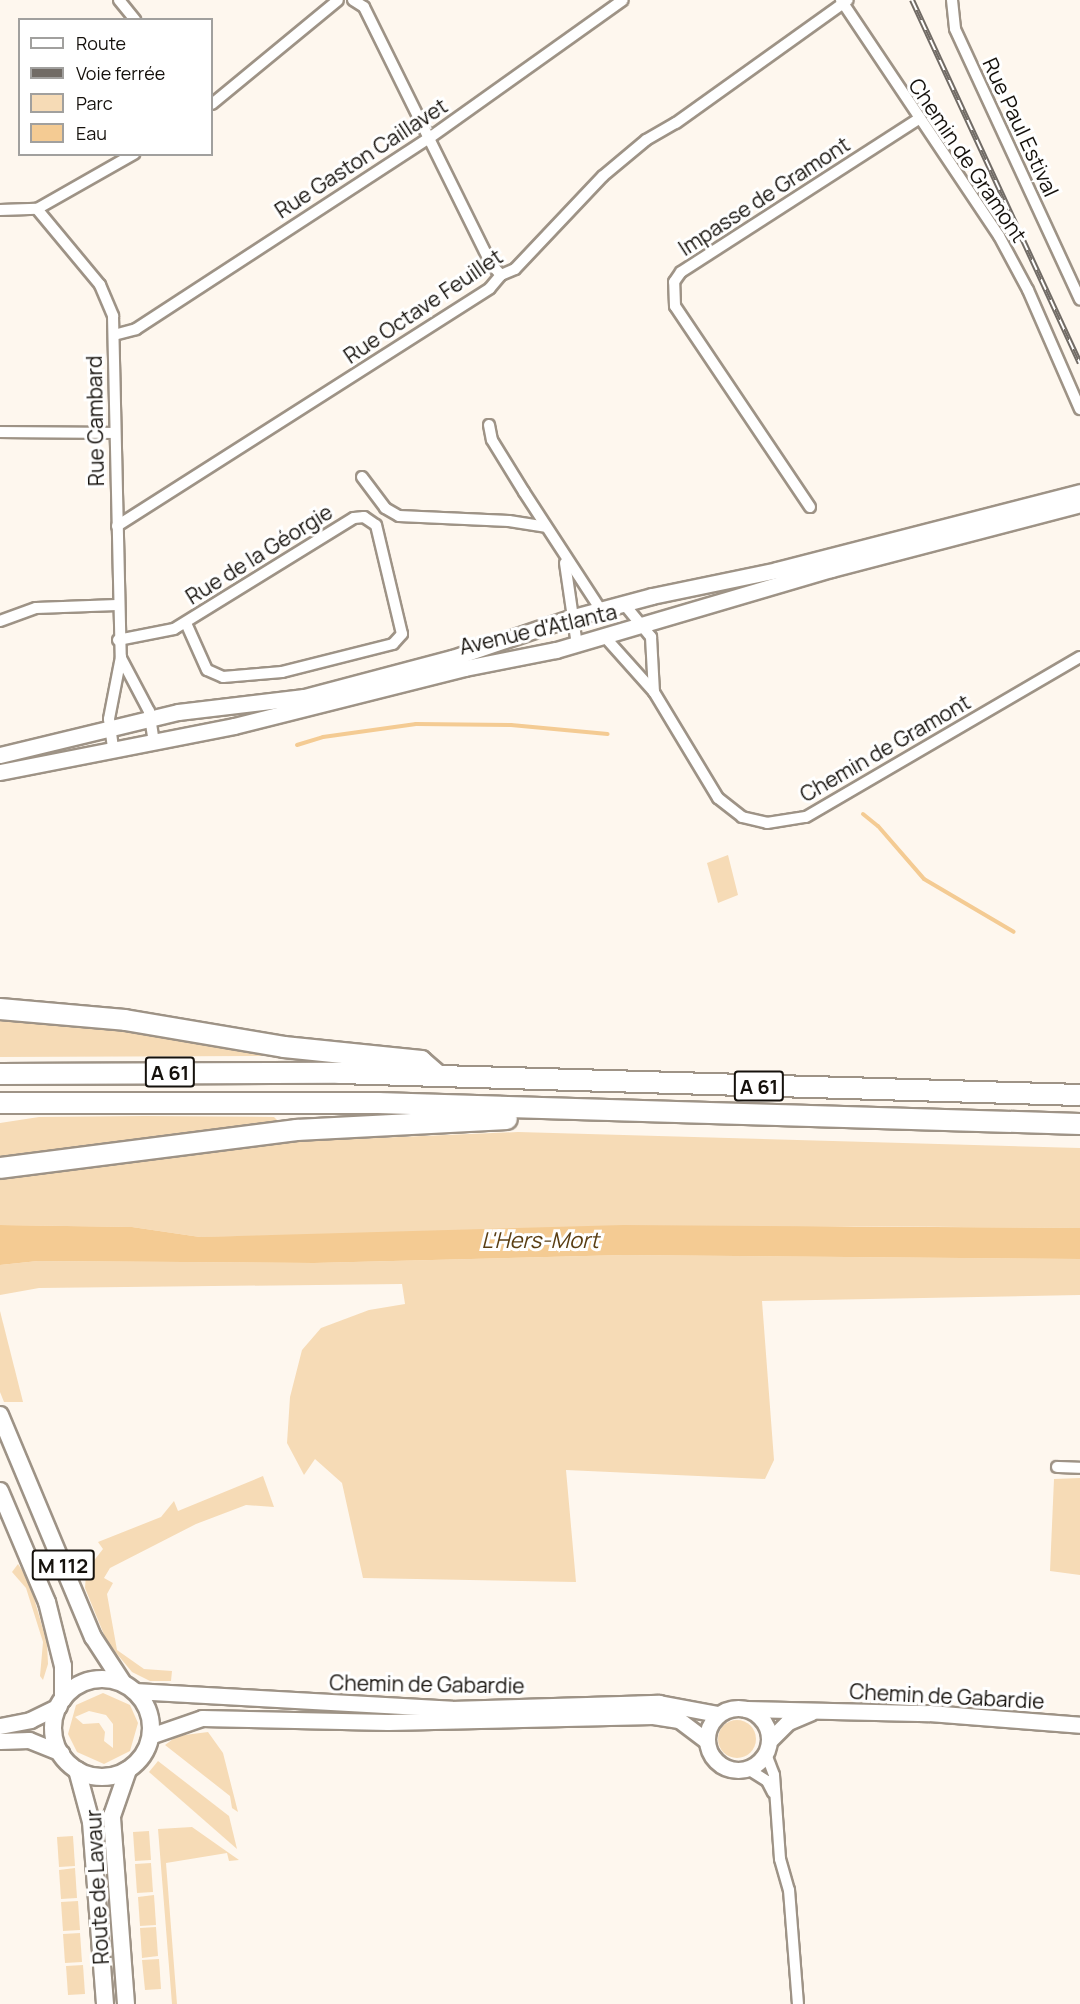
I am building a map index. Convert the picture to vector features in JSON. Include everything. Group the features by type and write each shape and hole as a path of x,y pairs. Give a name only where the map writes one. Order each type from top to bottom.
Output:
{"highway":[{"path":"0,1009 125,1020 284,1047 421,1061 438,1076"},
{"name":"A 61","path":"0,1074 237,1072 1080,1095"},
{"name":"A 61","path":"0,1103 320,1102 1080,1124"},
{"path":"0,1168 297,1130 626,1112"}],"main road":[{"name":"Avenue d'Atlanta","path":"0,755 151,719 304,697 452,658 570,618 777,570 1080,492"},
{"name":"Avenue d'Atlanta","path":"0,772 113,748 154,742 577,645 831,569 1080,504"},
{"path":"601,610 604,636"},
{"name":"M 112","path":"0,1415 93,1637 128,1687"},
{"name":"M 112","path":"0,1491 47,1602 63,1666 61,1702"},
{"path":"0,1726 30,1720 91,1681 128,1687 146,1706 150,1736 145,1751 128,1770 102,1777 77,1770 61,1753 54,1737 61,1702"},
{"name":"Chemin de Gabardie","path":"128,1687 451,1709 659,1703 718,1714"},
{"path":"731,1708 746,1708 766,1724 768,1748 748,1769 721,1766 708,1750 706,1740 718,1714 731,1708"},
{"name":"Chemin de Gabardie","path":"746,1708 811,1712 920,1713 1080,1725"},
{"name":"Chemin de Gabardie","path":"768,1748 788,1722 811,1712"},
{"name":"Chemin de Gabardie","path":"150,1736 202,1718 388,1722 653,1716 679,1720 706,1740"},
{"path":"0,1741 29,1740 61,1753"},
{"name":"Route de Lavaur","path":"77,1770 90,1813 105,2004"},
{"name":"Route de Lavaur","path":"126,2004 112,1816 128,1770"}],"street":[{"path":"119,0 133,18"},
{"path":"213,103 338,0"},
{"path":"353,0 364,7 490,264 501,275"},
{"name":"Rue Gaston Caillavet","path":"114,335 136,329 428,139 623,0"},
{"name":"Rue Paul Estival","path":"952,0 955,29 1080,300"},
{"name":"Chemin de Gramont","path":"844,1 999,236 1032,298 1080,409"},
{"name":"Rue Octave Feuillet","path":"117,526 482,294 501,275 515,269 603,176 646,140 676,123 844,1"},
{"name":"Impasse de Gramont","path":"810,507 675,306 674,282 681,272 920,118"},
{"path":"0,210 37,209 130,156"},
{"name":"Rue Cambard","path":"37,209 109,300 114,335 118,640 121,657 151,719 154,742"},
{"path":"489,425 492,440 562,554 601,610"},
{"path":"0,432 115,433"},
{"path":"362,477 385,508 399,516 509,521 546,527"},
{"name":"Rue de la Géorgie","path":"118,640 163,633 186,622 354,518 364,517 376,525 402,634 393,644 282,672 223,677 207,670 186,622"},
{"path":"562,554 569,576 570,618 577,645"},
{"path":"624,604 644,626 654,651 654,692"},
{"path":"0,621 36,608 117,605"},
{"name":"Chemin de Gramont","path":"604,636 654,692 718,798 742,817 766,823 785,823 806,817 1080,657"},
{"name":"Rue Cambard","path":"113,748 108,728 121,657"},
{"path":"1057,1467 1080,1468"},
{"path":"768,1748 778,1805 798,2004"},
{"path":"748,1769 767,1781 778,1805"}],"green space":[{"path":"728,855 738,895 718,903 707,863"},
{"path":"0,1021 89,1026 281,1056 0,1057"},
{"path":"39,1117 274,1117 279,1122 0,1157 0,1123"},
{"path":"518,1132 1080,1148 1080,1228 854,1226 200,1237 132,1227 0,1225 0,1179 282,1142"},
{"path":"624,1255 1080,1259 1080,1295 762,1301 774,1460 765,1479 566,1470 576,1582 363,1578 342,1483 315,1459 304,1475 287,1443 290,1397 302,1350 321,1328 369,1310 405,1304 402,1284 39,1288 0,1295 0,1265 38,1261 314,1263"},
{"path":"0,1311 23,1402 4,1402 0,1392"},
{"path":"263,1476 274,1507 246,1505 196,1524 110,1568 104,1578 113,1583 107,1594 117,1650 144,1669 172,1671 171,1681 150,1681 132,1672 107,1642 85,1588 87,1561 92,1563 103,1549 98,1542 161,1517 174,1501 178,1511"},
{"path":"1080,1478 1080,1575 1050,1571 1054,1479"},
{"path":"18,1564 29,1581 47,1643 48,1664 43,1680 40,1676 43,1642 26,1588 12,1572"},
{"path":"103,1693 130,1705 138,1723 130,1751 104,1764 77,1752 68,1734 76,1705","holes":["89,1711 106,1715 113,1724 113,1748 104,1741 105,1732 99,1723 83,1724 75,1717"]},
{"path":"737,1720 744,1721 750,1726 755,1732 755,1746 750,1752 744,1757 737,1758 730,1757 724,1752 719,1746 718,1739 719,1732 724,1726 730,1721"},
{"path":"208,1732 223,1753 238,1812 232,1808 230,1796 165,1745 177,1736"},
{"path":"158,1761 229,1816 237,1849 149,1772"},
{"path":"192,1827 239,1860 229,1861 227,1853 166,1863 177,2004 172,2004 158,1829"},
{"path":"149,1831 151,1860 135,1861 133,1832"},
{"path":"73,1836 75,1866 59,1867 57,1837"},
{"path":"151,1863 153,1892 137,1893 135,1864"},
{"path":"75,1868 77,1898 61,1899 59,1870"},
{"path":"154,1895 156,1925 140,1926 138,1897"},
{"path":"78,1901 80,1930 63,1931 61,1902"},
{"path":"156,1927 158,1956 142,1958 140,1928"},
{"path":"80,1933 82,1962 65,1963 63,1934"},
{"path":"159,1959 161,1989 145,1990 142,1960"},
{"path":"83,1965 85,1994 68,1995 66,1966"}],"water":[{"name":"L'Hers-Mort","path":"0,1225 132,1227 200,1237 623,1225 1080,1228 1080,1259 624,1255 314,1263 38,1261 0,1265"}],"waterway":[{"path":"297,745 323,737 416,724 511,725 608,734"},
{"path":"863,814 878,826 924,879 1014,932"}],"railway":[{"path":"912,0 1080,363"}]}
